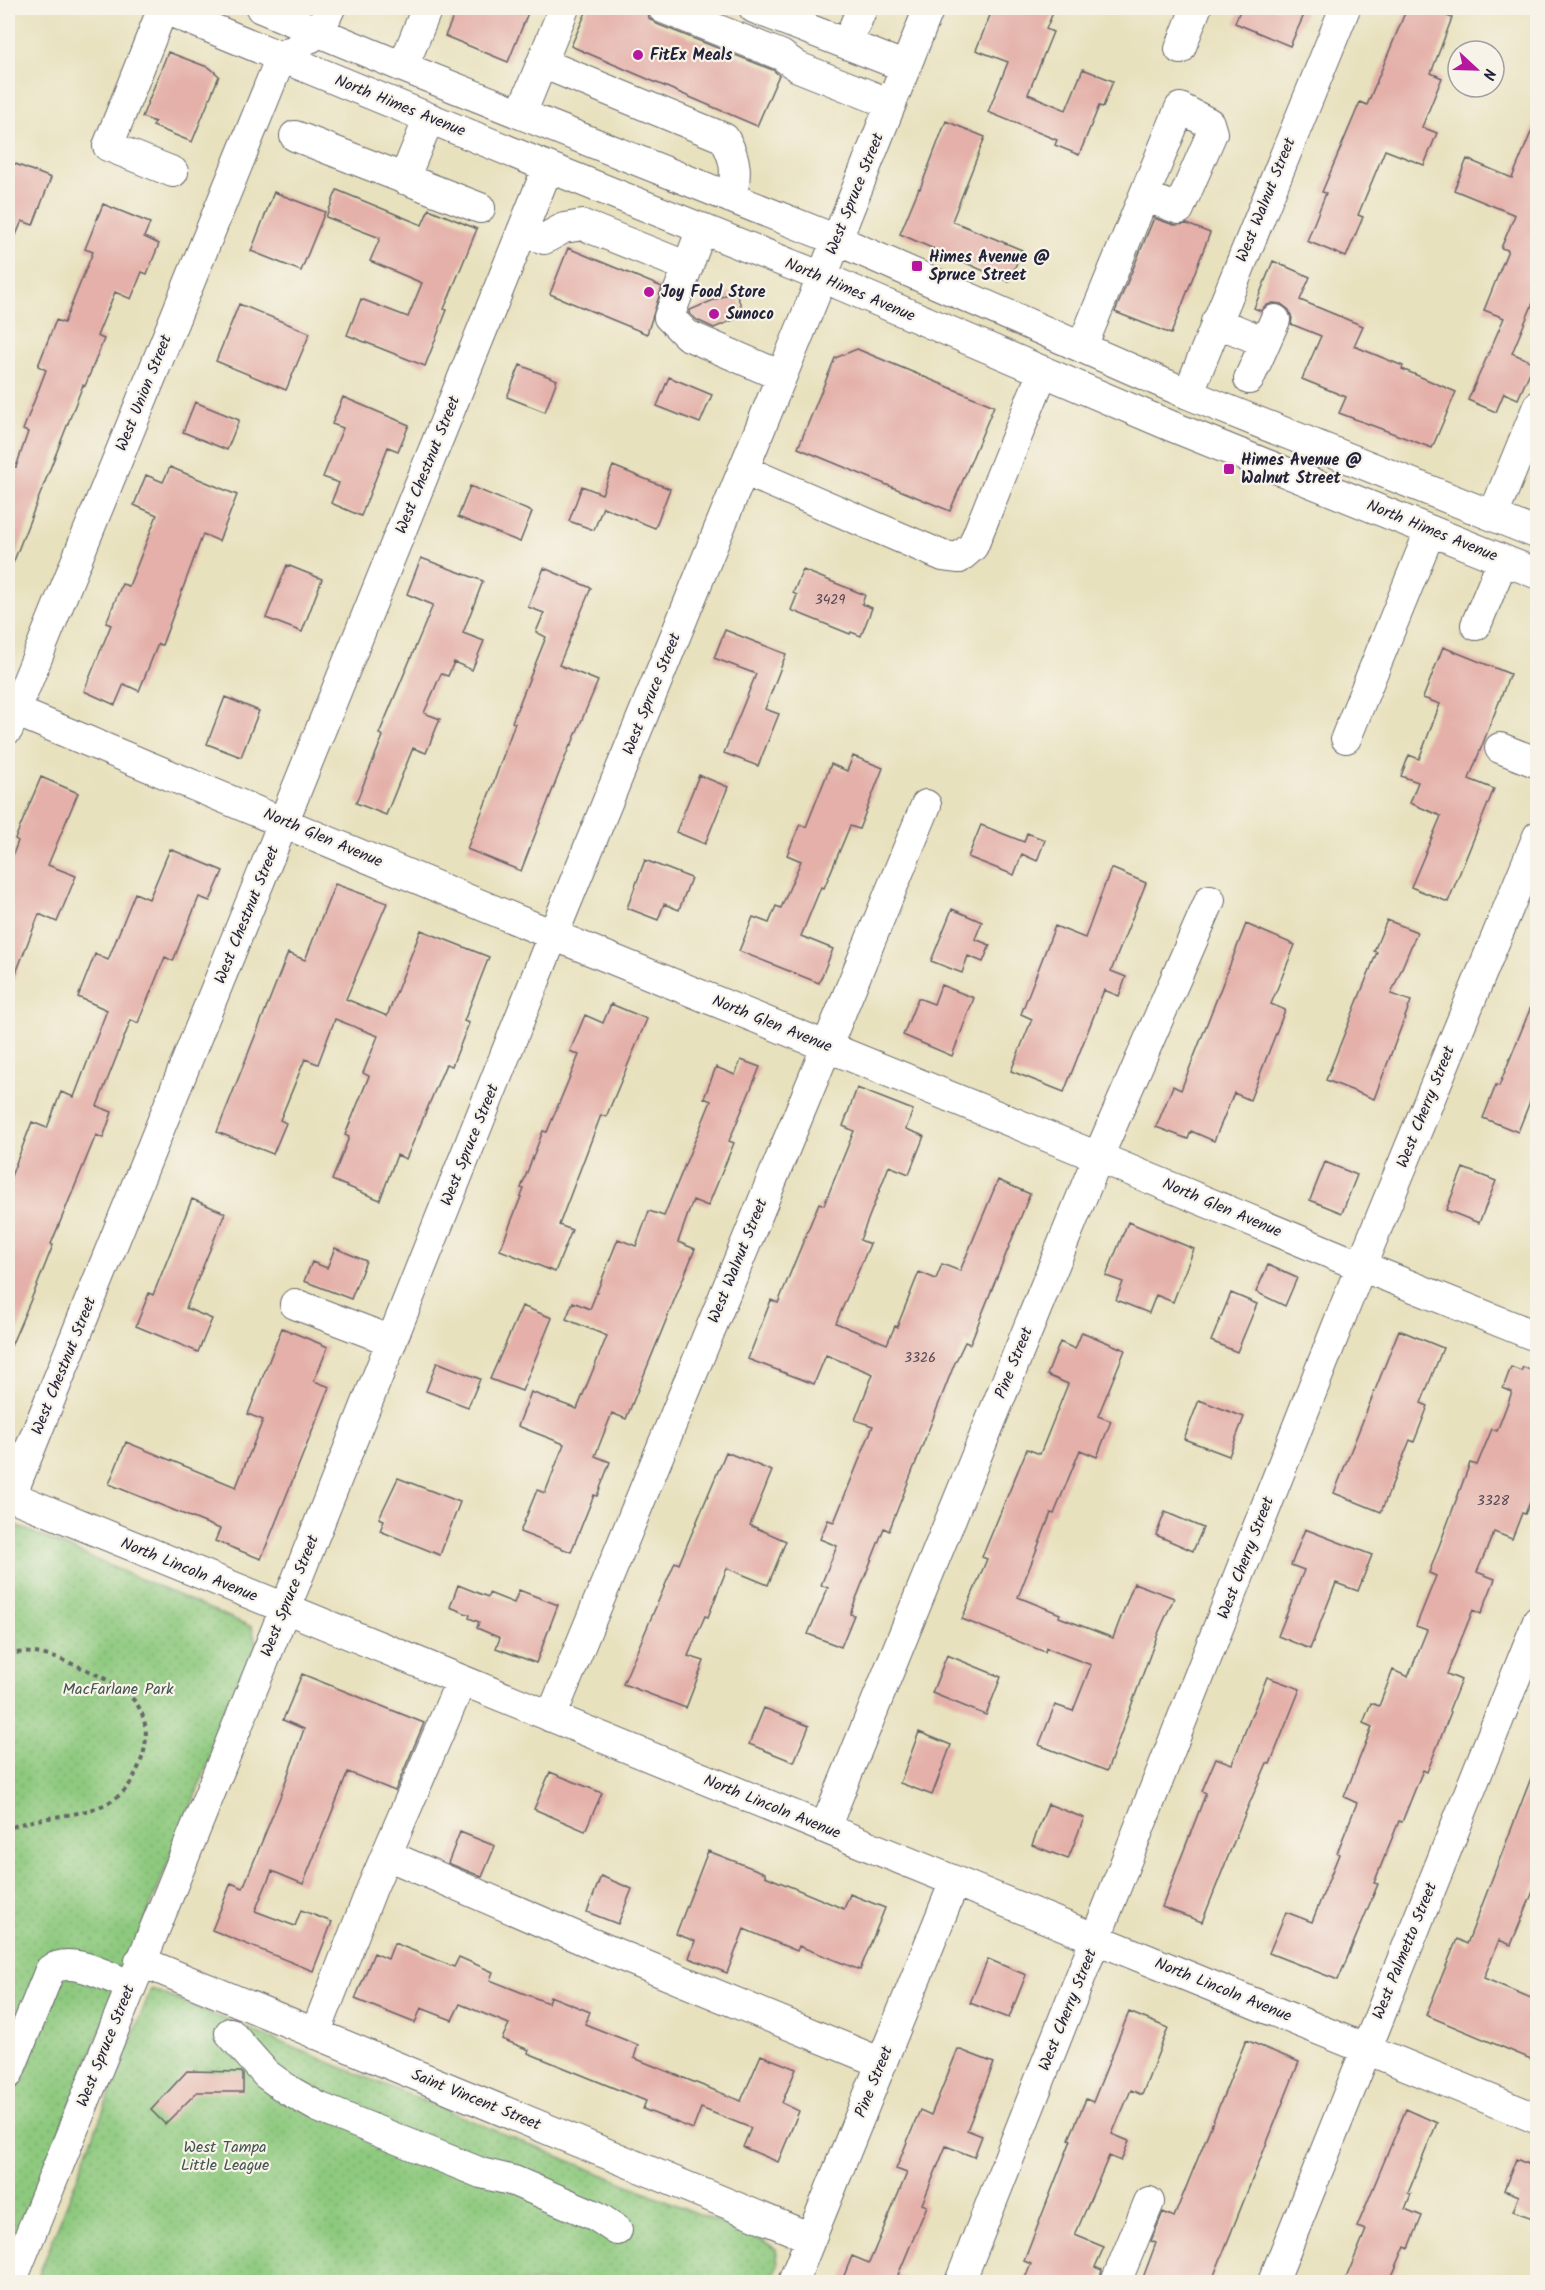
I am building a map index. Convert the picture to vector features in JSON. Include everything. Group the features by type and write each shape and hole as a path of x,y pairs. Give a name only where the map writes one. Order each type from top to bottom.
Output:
{"street":[{"path":"162,8 108,146 173,172"},
{"name":"North Himes Avenue","path":"162,8 822,277 1171,426 1538,574"},
{"path":"207,8 286,40 309,39 324,20"},
{"path":"261,8 324,20 403,67 837,240 1188,394 1538,534"},
{"path":"403,67 428,8"},
{"path":"521,114 564,8"},
{"path":"663,8 781,55 798,67 891,104"},
{"path":"754,8 906,67"},
{"path":"847,44 862,8"},
{"name":"West Spruce Street","path":"11,2283 135,1973 285,1610 553,935 822,277 929,8"},
{"path":"1180,49 1196,8"},
{"name":"West Walnut Street","path":"1188,394 1345,8"},
{"path":"281,57 289,52 304,51 330,58 414,92 441,99 487,100"},
{"name":"West Union Street","path":"10,716 281,57"},
{"path":"542,63 723,138 732,153 736,178 731,198"},
{"path":"1082,347 1180,108 1209,123 1212,133 1179,209 1144,196"},
{"path":"404,178 429,118"},
{"path":"295,136 480,208"},
{"name":"West Chestnut Street","path":"9,1496 285,822 548,167"},
{"path":"605,234 622,196"},
{"path":"522,231 544,239 564,228 583,225 688,267"},
{"path":"702,228 669,317 687,335 781,376"},
{"path":"1216,322 1270,331 1249,380"},
{"path":"743,470 943,556 959,558 973,546 1043,371"},
{"path":"1493,516 1538,406"},
{"path":"1346,738 1430,531"},
{"path":"1476,625 1503,560 1538,563"},
{"name":"North Glen Avenue","path":"10,716 285,822 553,935 1538,1337"},
{"path":"1500,748 1538,763"},
{"name":"West Walnut Street","path":"551,1717 926,805"},
{"name":"West Cherry Street","path":"960,2283 1360,1266 1538,836"},
{"name":"Pine Street","path":"825,1828 1098,1157 1210,900"},
{"path":"296,1304 392,1341"},
{"name":"North Lincoln Avenue","path":"9,1496 1538,2119"},
{"name":"West Palmetto Street","path":"1273,2283 1538,1621"},
{"path":"315,2034 387,1855 461,1681"},
{"path":"387,1855 593,1944 882,2063"},
{"name":"Pine Street","path":"793,2283 955,1881"},
{"name":"Saint Vincent Street","path":"8,2074 50,1970 66,1964 88,1969 135,1973 242,2004 811,2238"},
{"path":"227,2067 230,2033 242,2004"},
{"path":"230,2033 266,2074 318,2107 481,2173 514,2181 596,2216 617,2230"},
{"path":"1116,2283 1149,2202"}],"path":[{"path":"8,1653 34,1653 63,1659 90,1671 119,1688 136,1702 146,1724 146,1746 139,1768 125,1791 109,1802 75,1814 8,1829"}],"green space":[{"name":"MacFarlane Park","path":"8,1522 252,1627 256,1645 8,2259"},
{"name":"West Tampa Little League","path":"151,1989 762,2240 776,2249 778,2264 770,2282 36,2282"}],"building":[{"path":"457,8 530,8 508,62 445,36"},
{"path":"588,8 646,10 649,18 657,24 773,70 779,75 757,126 571,46"},
{"path":"993,8 1055,8 1046,29 1053,32 1028,94 1066,110 1083,69 1113,81 1103,107 1099,106 1079,155 1055,145 1057,140 988,112 1008,62 976,50"},
{"path":"1241,8 1307,8 1290,46 1235,23"},
{"path":"1407,8 1427,8 1452,18 1431,73 1442,78 1422,127 1437,133 1424,165 1385,150 1358,215 1363,217 1346,257 1307,241 1326,193 1322,192 1360,102 1367,105"},
{"path":"168,52 210,68 219,76 192,142 153,126 155,122 142,117"},
{"path":"1537,118 1538,291 1512,353 1534,363 1518,399 1504,393 1496,412 1468,400 1504,318 1484,310 1508,250 1501,248 1515,215 1454,190 1467,159 1512,178"},
{"path":"946,121 985,137 952,221 1022,250 1009,282 900,234"},
{"path":"8,161 51,178 33,225 22,221 8,254"},
{"path":"337,190 422,225 429,209 477,229 444,309 447,310 425,366 347,335 361,299 408,317 422,283 370,261 380,238 326,217"},
{"path":"274,192 325,212 301,271 251,251"},
{"path":"103,204 150,223 144,237 159,244 147,274 142,272 131,299 115,292 97,336 104,339 85,386 83,385 8,576 8,464 16,467 28,432 23,430 46,370 38,366 56,320 64,323 93,252 85,249"},
{"path":"1154,218 1174,225 1187,224 1210,233 1171,334 1115,312"},
{"path":"568,248 662,287 647,334 550,294"},
{"path":"1273,261 1310,277 1300,300 1363,326 1354,346 1403,366 1402,369 1456,392 1432,448 1339,413 1346,397 1302,379 1321,336 1291,324 1292,318 1289,310 1281,304 1273,303 1265,306 1261,311 1254,308"},
{"name":"Sunoco","path":"735,291 745,315 714,328 697,320 689,313 690,310"},
{"path":"239,304 310,333 286,390 216,361"},
{"path":"857,349 994,406 950,511 798,448 835,358"},
{"path":"520,365 557,380 545,412 507,397"},
{"path":"669,377 712,395 700,423 657,406"},
{"path":"343,397 409,425 398,451 388,447 361,516 331,503 339,483 323,477 343,428 332,424"},
{"path":"195,402 239,420 227,450 183,432"},
{"path":"613,466 670,489 655,528 603,507 594,530 569,521 582,486 602,494"},
{"path":"170,467 237,495 219,541 203,534 162,645 158,644 139,691 124,684 115,705 84,691 111,625 106,623 122,584 129,586 157,515 134,505 146,475 163,482"},
{"path":"470,486 532,512 520,542 458,517"},
{"path":"421,558 483,581 463,633 484,641 472,670 454,662 448,676 441,674 424,713 440,719 426,753 413,748 386,815 356,803 383,736 379,734 433,605 407,594"},
{"path":"287,565 322,579 302,632 266,618"},
{"path":"544,568 591,588 559,665 598,681 570,745 521,871 467,849 515,723 512,722 546,637 536,632 544,613 528,607"},
{"path":"803,570 865,595 862,604 872,608 861,636 851,632 850,634 791,610 797,595 793,593"},
{"path":"725,630 786,654 765,709 779,714 758,766 724,753 756,674 714,658"},
{"path":"1443,647 1510,674 1469,779 1494,789 1448,902 1411,887 1441,816 1410,803 1418,782 1401,776 1409,755 1419,759 1440,704 1423,698"},
{"path":"225,697 259,711 241,757 207,744"},
{"path":"853,756 883,768 859,829 850,826 801,936 833,949 819,983 739,951 753,917 769,923 776,906 781,908 801,861 787,855 800,824 806,827 831,764 847,771"},
{"path":"699,775 728,787 705,844 676,832"},
{"path":"41,777 78,793 48,865 76,876 57,922 39,914 9,991 8,868 18,841 15,839"},
{"path":"981,825 1024,842 1027,833 1045,840 1037,861 1022,854 1014,875 968,857"},
{"path":"170,849 223,871 210,901 199,897 173,961 165,957 138,1023 131,1020 97,1106 112,1112 103,1138 96,1135 8,1353 8,1184 32,1122 47,1128 61,1092 74,1097 107,1010 78,997 95,954 108,960 135,893 149,899"},
{"path":"645,860 691,878 679,910 664,904 658,920 627,908"},
{"path":"1111,868 1146,883 1111,971 1126,977 1119,996 1104,990 1064,1092 1011,1071 1032,1019 1021,1014 1055,926 1085,938"},
{"path":"335,884 387,903 346,999 387,1016 421,930 489,957 464,1021 469,1023 452,1066 446,1064 406,1159 397,1155 380,1200 332,1180 349,1137 345,1135 369,1076 363,1073 378,1036 335,1019 318,1064 305,1059 280,1120 286,1123 273,1154 217,1132 288,953 305,960"},
{"path":"952,909 982,922 975,939 990,945 983,962 968,956 962,973 931,961"},
{"path":"1387,920 1417,932 1391,994 1411,1001 1374,1099 1326,1080 1377,952 1374,951"},
{"path":"1246,924 1295,945 1271,1004 1285,1010 1250,1100 1234,1093 1214,1141 1191,1131 1188,1139 1156,1127 1173,1086 1181,1090"},
{"path":"941,985 974,998 952,1056 903,1035 918,998 934,1004"},
{"path":"1537,992 1538,1081 1518,1132 1483,1118 1496,1085 1499,1086"},
{"path":"611,1004 647,1019 606,1117 601,1115 559,1225 572,1230 555,1272 500,1250 524,1189 521,1188 543,1131 547,1132 579,1055 570,1051 585,1015 603,1023"},
{"path":"741,1060 760,1067 729,1141 734,1143 708,1206 693,1200 678,1242 695,1249 626,1419 612,1413 595,1456 610,1462 571,1552 520,1532 537,1490 545,1493 564,1444 518,1426 531,1392 577,1409 607,1336 566,1319 573,1302 590,1309 618,1239 636,1246 649,1211 664,1216 711,1101 704,1098 716,1067 735,1075"},
{"path":"857,1088 913,1110 906,1129 924,1136 909,1174 889,1166 860,1240 870,1244 836,1323 887,1344 895,1326 897,1327 919,1272 936,1279 942,1264 960,1271 998,1180 1030,1194 970,1344 965,1342 954,1365 889,1531 884,1528 850,1614 854,1615 841,1647 808,1634 828,1588 821,1585 837,1546 820,1539 828,1520 834,1522 873,1426 855,1420 873,1374 826,1355 814,1384 748,1359 771,1300 778,1303 819,1203 824,1205 854,1131 843,1126"},
{"path":"1325,1162 1357,1175 1342,1213 1310,1200"},
{"path":"1463,1168 1496,1181 1479,1223 1446,1210"},
{"path":"192,1199 225,1213 186,1308 212,1319 198,1352 136,1326 149,1293 153,1295"},
{"path":"1128,1222 1194,1249 1173,1302 1156,1295 1149,1313 1116,1300 1123,1282 1106,1276"},
{"path":"335,1248 366,1261 351,1299 304,1281 312,1262 327,1268"},
{"path":"1268,1265 1297,1278 1285,1306 1256,1292"},
{"path":"1231,1293 1257,1304 1237,1352 1211,1341"},
{"path":"522,1306 552,1318 522,1391 490,1379"},
{"path":"282,1328 328,1347 314,1381 330,1387 261,1559 215,1541 220,1529 109,1484 126,1442 236,1487 263,1420 248,1414"},
{"path":"1399,1330 1443,1348 1421,1403 1428,1406 1414,1442 1410,1440 1381,1512 1334,1493"},
{"path":"1082,1332 1125,1350 1098,1416 1111,1421 1097,1457 1080,1450 1054,1514 1051,1513 1018,1597 1060,1614 1059,1617 1113,1638 1134,1583 1174,1598 1157,1636 1107,1771 1039,1745 1055,1705 1073,1711 1091,1665 1046,1648 1045,1652 962,1619 987,1559 982,1557 1027,1449 1040,1454 1068,1384 1047,1375 1060,1342 1075,1349"},
{"path":"437,1362 480,1379 468,1407 426,1391"},
{"path":"1511,1367 1521,1371 1523,1367 1538,1373 1538,1483 1525,1514 1522,1513 1512,1539 1494,1532 1477,1572 1495,1579 1481,1614 1473,1610 1447,1674 1461,1680 1449,1710 1451,1712 1427,1772 1423,1770 1402,1822 1399,1821 1374,1883 1378,1884 1338,1980 1269,1953 1286,1912 1312,1922 1357,1803 1344,1797 1372,1727 1363,1723 1371,1703 1379,1706 1393,1670 1408,1677 1427,1630 1416,1626 1436,1576 1429,1573 1470,1463 1477,1465 1492,1429 1497,1431 1512,1392 1503,1388"},
{"path":"1199,1400 1244,1417 1229,1456 1184,1439"},
{"path":"726,1452 772,1471 750,1525 786,1541 768,1585 727,1568 708,1617 705,1616 688,1656 704,1661 686,1708 623,1684 675,1562 679,1564"},
{"path":"398,1478 460,1502 440,1555 380,1531 384,1520 379,1518"},
{"path":"1165,1512 1203,1528 1193,1551 1156,1535"},
{"path":"1305,1529 1372,1555 1358,1591 1336,1583 1310,1649 1278,1636 1304,1570 1291,1565"},
{"path":"458,1585 488,1597 489,1593 514,1603 519,1590 558,1605 536,1663 496,1648 500,1638 477,1628 479,1622 469,1618 470,1615 450,1607"},
{"path":"947,1655 1001,1677 986,1715 932,1693"},
{"path":"302,1674 424,1723 395,1791 348,1772 303,1884 272,1871 255,1911 295,1926 301,1910 332,1922 313,1971 212,1930 231,1883 243,1888 280,1797 304,1729 283,1720"},
{"path":"1267,1677 1300,1689 1270,1764 1267,1763 1247,1809 1202,1922 1162,1907 1206,1793 1202,1791 1216,1758 1232,1764"},
{"path":"764,1708 809,1726 794,1762 749,1744"},
{"path":"919,1732 951,1745 932,1795 900,1783"},
{"path":"1536,1765 1538,1879 1511,1945 1499,1940 1484,1978 1538,2001 1538,2062 1426,2015 1457,1939 1467,1944"},
{"path":"550,1772 602,1793 585,1831 534,1809"},
{"path":"1048,1804 1084,1818 1068,1859 1032,1845"},
{"path":"460,1832 495,1846 482,1877 448,1863"},
{"path":"708,1851 765,1873 765,1876 844,1909 850,1894 885,1908 860,1970 799,1946 797,1951 744,1929 727,1973 689,1958 695,1941 676,1934"},
{"path":"601,1876 632,1889 618,1924 587,1912"},
{"path":"394,1943 454,1967 459,1957 493,1972 490,1980 548,2003 550,1996 590,2012 585,2024 638,2045 634,2058 741,2101 761,2055 796,2069 782,2103 799,2111 778,2162 743,2147 751,2128 701,2108 693,2129 643,2109 646,2101 528,2053 529,2050 502,2039 509,2024 460,2004 452,2020 421,2008 415,2023 355,1999 374,1953 388,1959"},
{"path":"988,1959 1026,1975 1009,2018 970,2003"},
{"path":"1129,2012 1168,2028 1142,2095 1131,2090 1112,2134 1129,2141 1121,2161 1109,2156 1075,2235 1104,2247 1095,2267 1102,2270 1099,2283 1023,2283 1031,2264 1024,2261 1071,2140 1069,2139 1086,2099 1093,2102"},
{"path":"1246,2040 1299,2062 1211,2283 1141,2283 1156,2243 1151,2241 1163,2212 1174,2217"},
{"path":"958,2049 994,2063 967,2130 982,2136 974,2157 946,2146 922,2204 927,2206 898,2275 915,2283 841,2283 852,2256 869,2263 907,2173 896,2169 920,2110 931,2115"},
{"path":"187,2071 241,2072 243,2092 197,2092 165,2124 151,2110"},
{"path":"1406,2109 1437,2123 1408,2193 1411,2194 1405,2209 1422,2216 1409,2248 1405,2246 1389,2283 1344,2283 1366,2230 1357,2227"},
{"path":"1536,2150 1538,2151 1538,2220 1513,2211 1519,2196 1504,2190 1516,2159 1530,2165"}],"place":[{"name":"FitEx Meals","path":"638,55"},
{"name":"Himes Avenue @ Spruce Street","path":"917,266"},
{"name":"Joy Food Store","path":"649,292"},
{"name":"Sunoco","path":"714,314"},
{"name":"Himes Avenue @ Walnut Street","path":"1229,469"}]}
